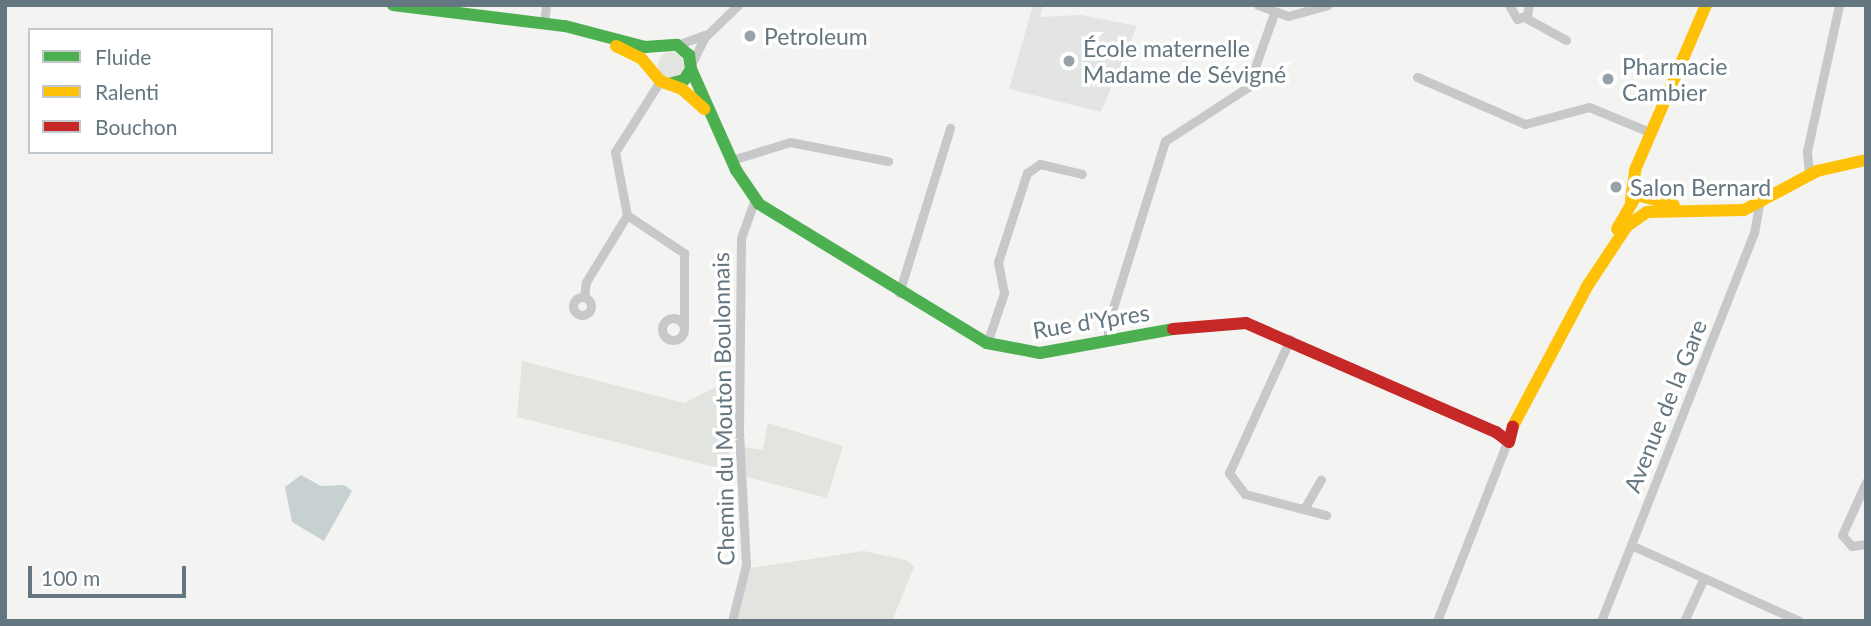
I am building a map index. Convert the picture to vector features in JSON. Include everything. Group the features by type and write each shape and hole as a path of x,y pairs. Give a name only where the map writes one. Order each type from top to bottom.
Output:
{"main road":[{"name":"Rue d'Ypres","path":"393,5 544,22 645,47 671,45 691,67 714,125 755,199 899,293 987,342 1033,353 1219,321 1246,323 1290,339 1496,432 1507,442"},
{"path":"1507,442 1515,436 1513,426 1630,202 1633,177 1706,5"},
{"name":"Rue d'Ypres","path":"570,27 629,51 660,79 690,94 714,125"},
{"path":"671,45 653,57 660,79 681,82 691,67"},
{"path":"1646,147 1640,178 1647,196 1646,213"},
{"path":"1630,202 1634,213 1738,212 1759,204 1809,175 1866,160"},
{"path":"1630,202 1647,196 1698,211"},
{"path":"1586,288 1627,226 1646,213"},
{"path":"1496,432 1502,425 1513,426"}],"street":[{"path":"544,22 546,5"},
{"path":"691,67 708,33 738,5"},
{"path":"1258,5 1274,13 1301,15 1328,5"},
{"path":"1508,5 1511,16 1524,17 1566,40"},
{"path":"1524,17 1529,5"},
{"path":"1809,175 1807,151 1839,5"},
{"path":"1108,341 1108,324 1165,141 1248,87 1274,13"},
{"path":"671,45 708,33"},
{"path":"1417,77 1525,124 1589,107 1652,134"},
{"path":"584,296 586,282 627,215 615,152 660,79"},
{"path":"899,293 950,128"},
{"path":"732,160 790,142 888,161"},
{"path":"987,342 1004,293 998,262 1027,173 1040,163 1082,174"},
{"name":"Chemin du Mouton Boulonnais","path":"732,621 746,565 738,396 741,238 755,199"},
{"name":"Avenue de la Gare","path":"1601,621 1754,233 1759,204"},
{"path":"627,215 684,253 684,325"},
{"path":"1290,339 1230,473 1245,494 1326,515"},
{"path":"1437,621 1507,442"},
{"path":"1304,509 1321,479"},
{"path":"1866,482 1842,535 1852,547 1866,544"},
{"path":"1631,545 1799,621"},
{"path":"1684,621 1704,578"}],"shaded area":[{"name":"École maternelle Madame de Sévigné","path":"1033,5 1043,5 1040,17 1081,15 1137,26 1101,112 1009,89"},
{"path":"671,52 680,56 684,65 680,74 671,78 662,74 658,65 662,56"},
{"path":"522,361 684,403 733,378 730,471 517,417"},
{"path":"768,423 843,446 827,498 747,477 743,447 763,450"},
{"path":"301,475 321,486 344,485 352,491 324,541 292,522 285,487"},
{"path":"864,551 906,560 914,567 892,621 735,621 751,568"}],"traffic: fast":[{"path":"393,5 565,26 645,47 677,45 689,55 691,69 684,80 669,84"},
{"path":"691,69 736,170 759,204 987,343 1040,353 1173,329"}],"traffic: slow":[{"path":"1631,200 1635,170 1706,5"},
{"path":"616,46 641,58 660,81 682,89 704,109"},
{"path":"1586,288 1627,226 1647,212 1744,210 1817,171 1866,160"},
{"path":"1617,229 1637,195 1674,205"},
{"path":"1513,426 1589,283"}],"traffic: jam":[{"path":"1173,329 1246,323 1496,432"},
{"path":"1496,432 1509,442 1513,426"}],"place":[{"name":"Petroleum","path":"750,36"},
{"name":"École maternelle Madame de Sévigné","path":"1069,61"},
{"name":"Pharmacie Cambier","path":"1608,79"},
{"name":"Salon Bernard","path":"1616,187"}]}
